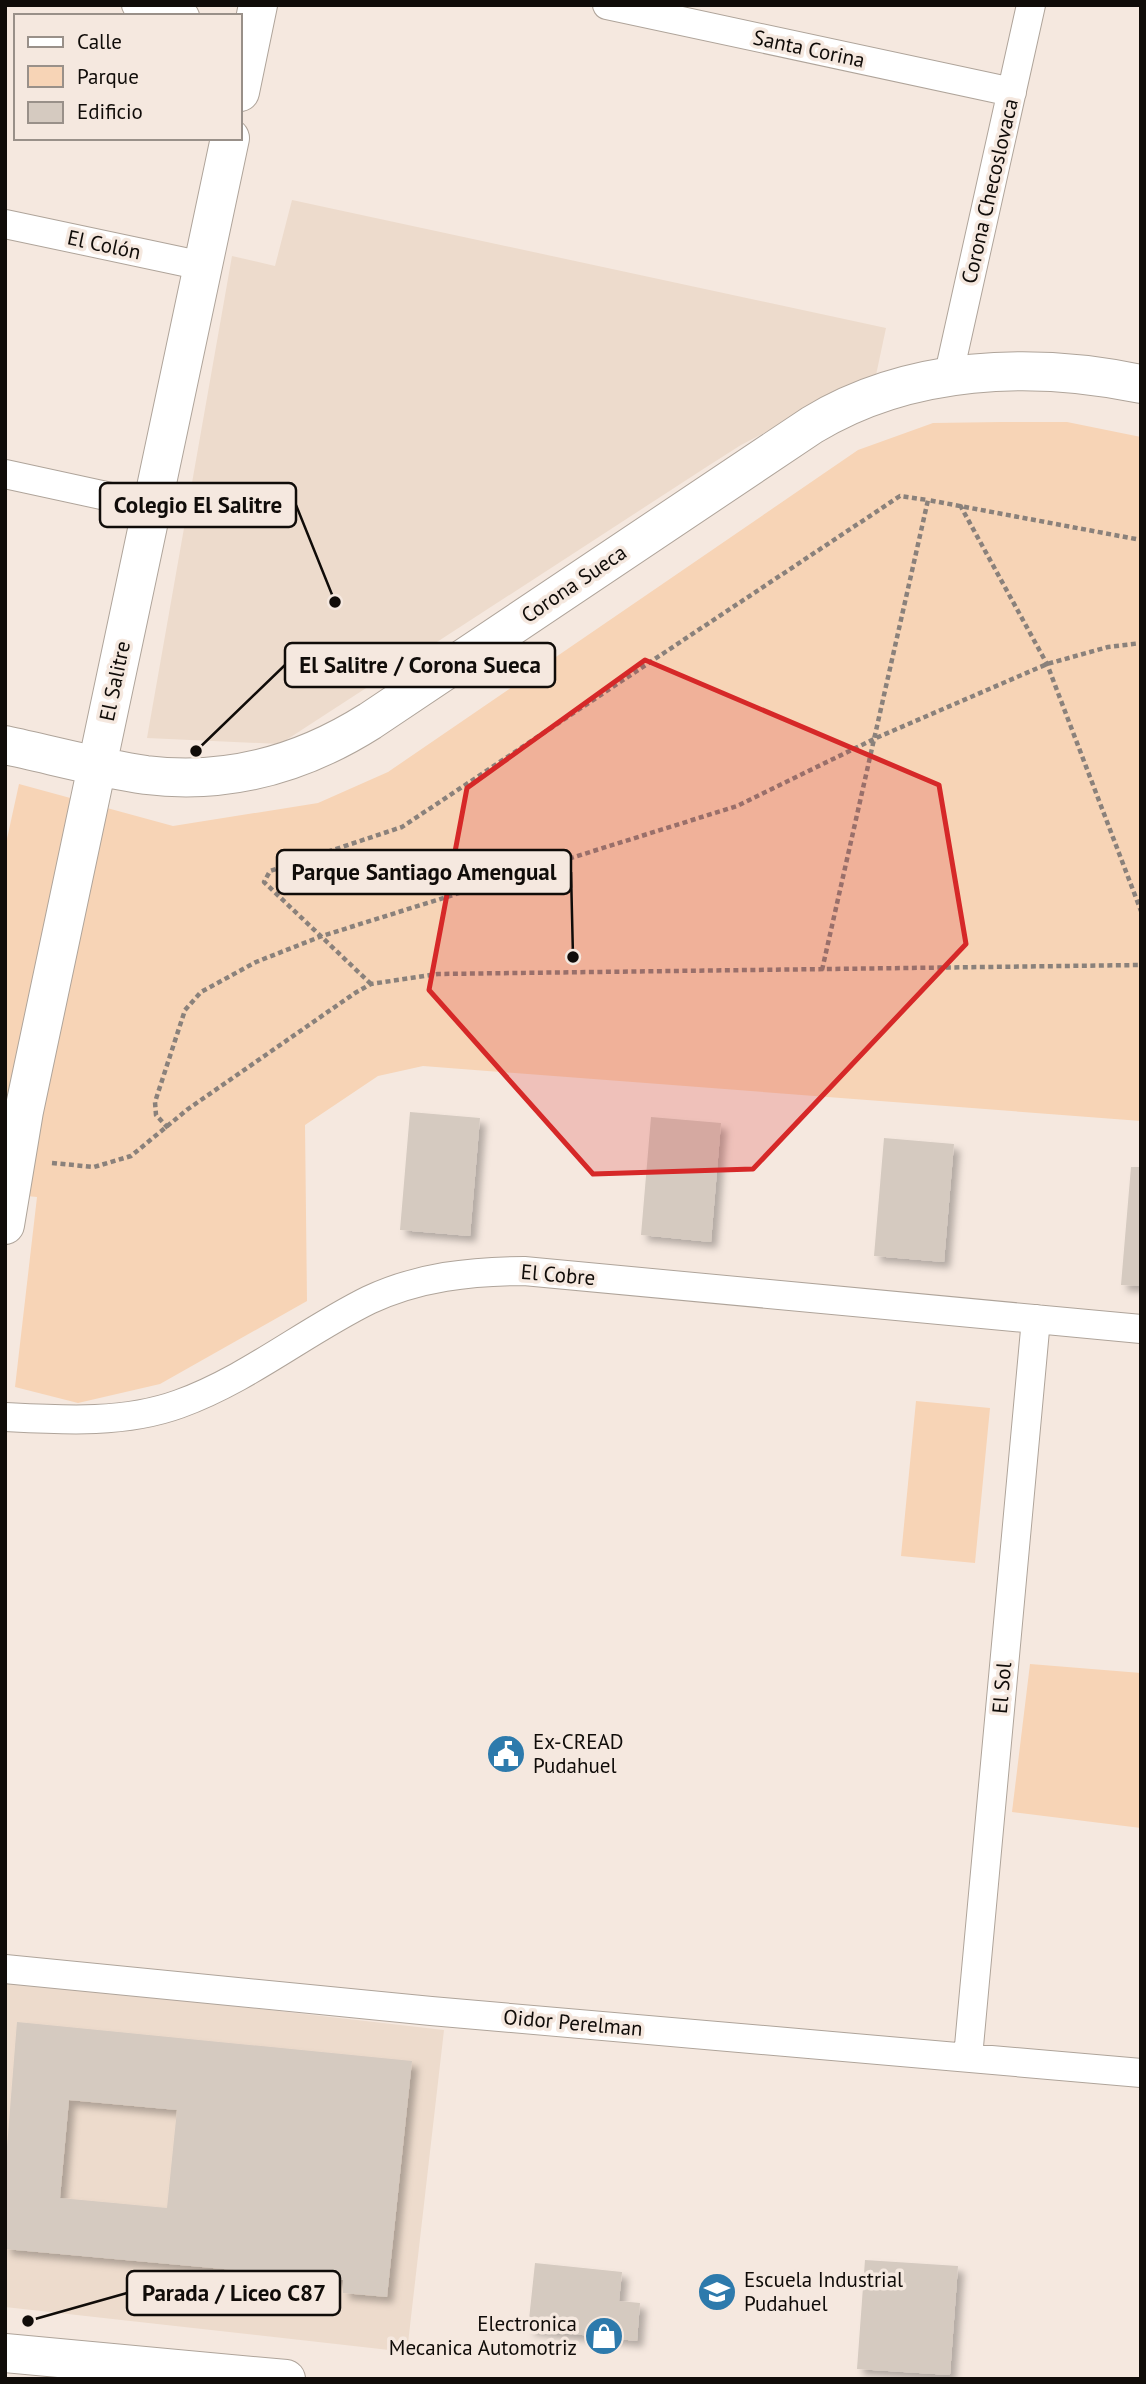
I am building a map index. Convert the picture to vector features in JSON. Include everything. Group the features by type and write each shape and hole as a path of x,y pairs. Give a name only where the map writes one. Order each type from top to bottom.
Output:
{"street":[{"path":"136,5 176,14"},
{"name":"Santa Corina","path":"607,5 1012,92"},
{"name":"Corona Checoslovaca","path":"948,377 1031,5"},
{"path":"242,78 250,21"},
{"name":"El Salitre","path":"5,1225 15,1159 230,140"},
{"name":"El Colón","path":"5,224 203,266"},
{"name":"Corona Sueca","path":"5,745 147,775 218,776 281,765 328,745 370,721 833,412 865,398 948,377 1023,371 1075,373 1141,384"},
{"path":"5,474 152,506"},
{"name":"El Cobre","path":"5,1417 106,1418 176,1405 232,1380 368,1301 427,1280 490,1270 1141,1329"},
{"name":"El Sol","path":"968,2057 1036,1319"},
{"name":"Oidor Perelman","path":"5,1969 417,2010 1141,2073"},
{"path":"5,2353 286,2379"}],"path":[{"path":"372,984 264,882 270,872 402,827 900,496 1141,540"},
{"path":"822,970 928,500"},
{"path":"960,505 1047,664 1141,911"},
{"path":"168,1128 156,1115 155,1102 185,1010 201,992 256,962 322,936 737,806 876,738 1047,664 1108,647 1141,643"},
{"path":"15,1159 94,1167 131,1156 188,1109 355,993 372,984 438,974 1141,965"}],"highlighted area":[{"path":"645,660 939,785 966,944 753,1169 593,1174 429,990 467,788"}],"shaded area":[{"path":"292,200 886,328 876,375 741,445 280,744 147,738 232,256 275,266"},
{"path":"5,1980 444,2030 407,2352 5,2307"}],"green space":[{"path":"1067,422 1141,437 1141,1121 423,1066 378,1076 305,1125 307,1301 160,1384 78,1403 15,1387 37,1197 5,1194 5,848 19,784 173,826 318,803 388,772 858,450 933,423"},
{"path":"916,1401 990,1408 975,1563 901,1556"},
{"path":"1030,1664 1141,1673 1141,1828 1012,1812"}],"building":[{"path":"410,1112 480,1118 470,1236 400,1230"},
{"path":"651,1117 721,1123 711,1242 641,1235"},
{"path":"884,1138 954,1144 944,1262 874,1256"},
{"path":"1131,1167 1141,1167 1141,1286 1121,1285"},
{"path":"17,2022 412,2061 387,2297 343,2293 343,2280 5,2249 5,2172","holes":["69,2100 177,2110 167,2208 60,2198"]},
{"path":"865,2260 958,2266 950,2375 857,2369"},
{"path":"535,2263 622,2272 619,2301 640,2303 637,2341 528,2329"}],"place":[{"name":"Colegio El Salitre","path":"335,602"},
{"name":"El Salitre / Corona Sueca","path":"196,751"},
{"name":"Parque Santiago Amengual","path":"573,957"},
{"name":"Ex-CREAD Pudahuel","path":"506,1754"},
{"name":"Escuela Industrial Pudahuel","path":"717,2292"},
{"name":"Parada / Liceo C87","path":"28,2321"},
{"name":"Electronica Mecanica Automotriz","path":"604,2336"}]}
